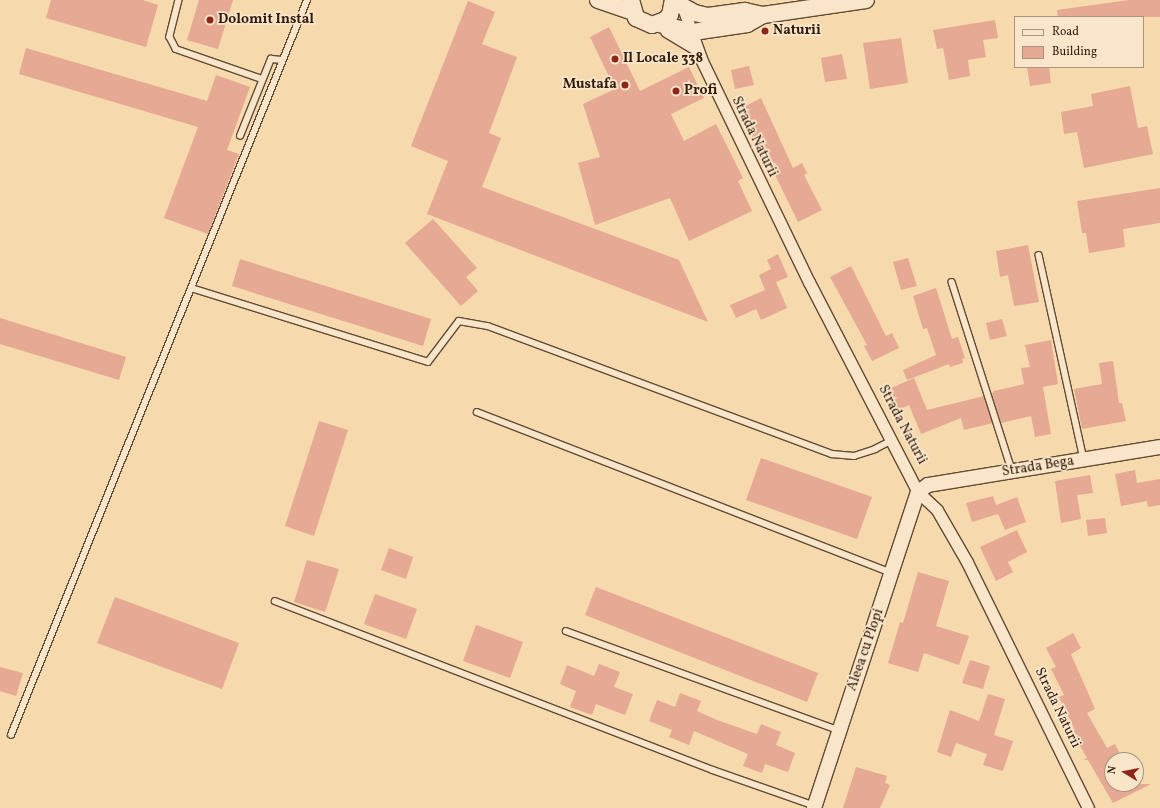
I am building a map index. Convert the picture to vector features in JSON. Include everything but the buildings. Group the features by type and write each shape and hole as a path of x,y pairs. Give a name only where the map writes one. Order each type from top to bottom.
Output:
{"main road":[{"path":"598,0 632,6 641,22 693,32 747,24 764,14"},
{"path":"656,24 670,15 676,3 708,16 745,12 764,14 866,0"}],"street":[{"name":"Strada Naturii","path":"676,3 693,32 696,49 809,282 893,440 918,492 937,510 967,562 1088,808"},
{"path":"656,24 696,49"},
{"name":"Strada Bega","path":"918,492 928,485 1160,447"},
{"name":"Aleea cu Plopi","path":"814,807 918,492"}],"lane":[{"path":"179,0 170,37 172,46 176,49 262,79"},
{"path":"11,735 307,0"},
{"path":"240,136 271,59 282,60"},
{"path":"1038,255 1084,459"},
{"path":"952,282 1012,471"},
{"path":"191,288 428,362 458,321 488,326 832,454 854,456 875,449 893,440"},
{"path":"477,412 892,573"},
{"path":"275,600 713,770 814,807"},
{"path":"566,630 839,730"}],"place":[{"name":"Dolomit Instal","path":"210,20"},
{"name":"Naturii","path":"765,31"},
{"name":"Il Locale 338","path":"615,59"},
{"name":"Mustafa","path":"625,85"},
{"name":"Profi","path":"676,91"}]}
